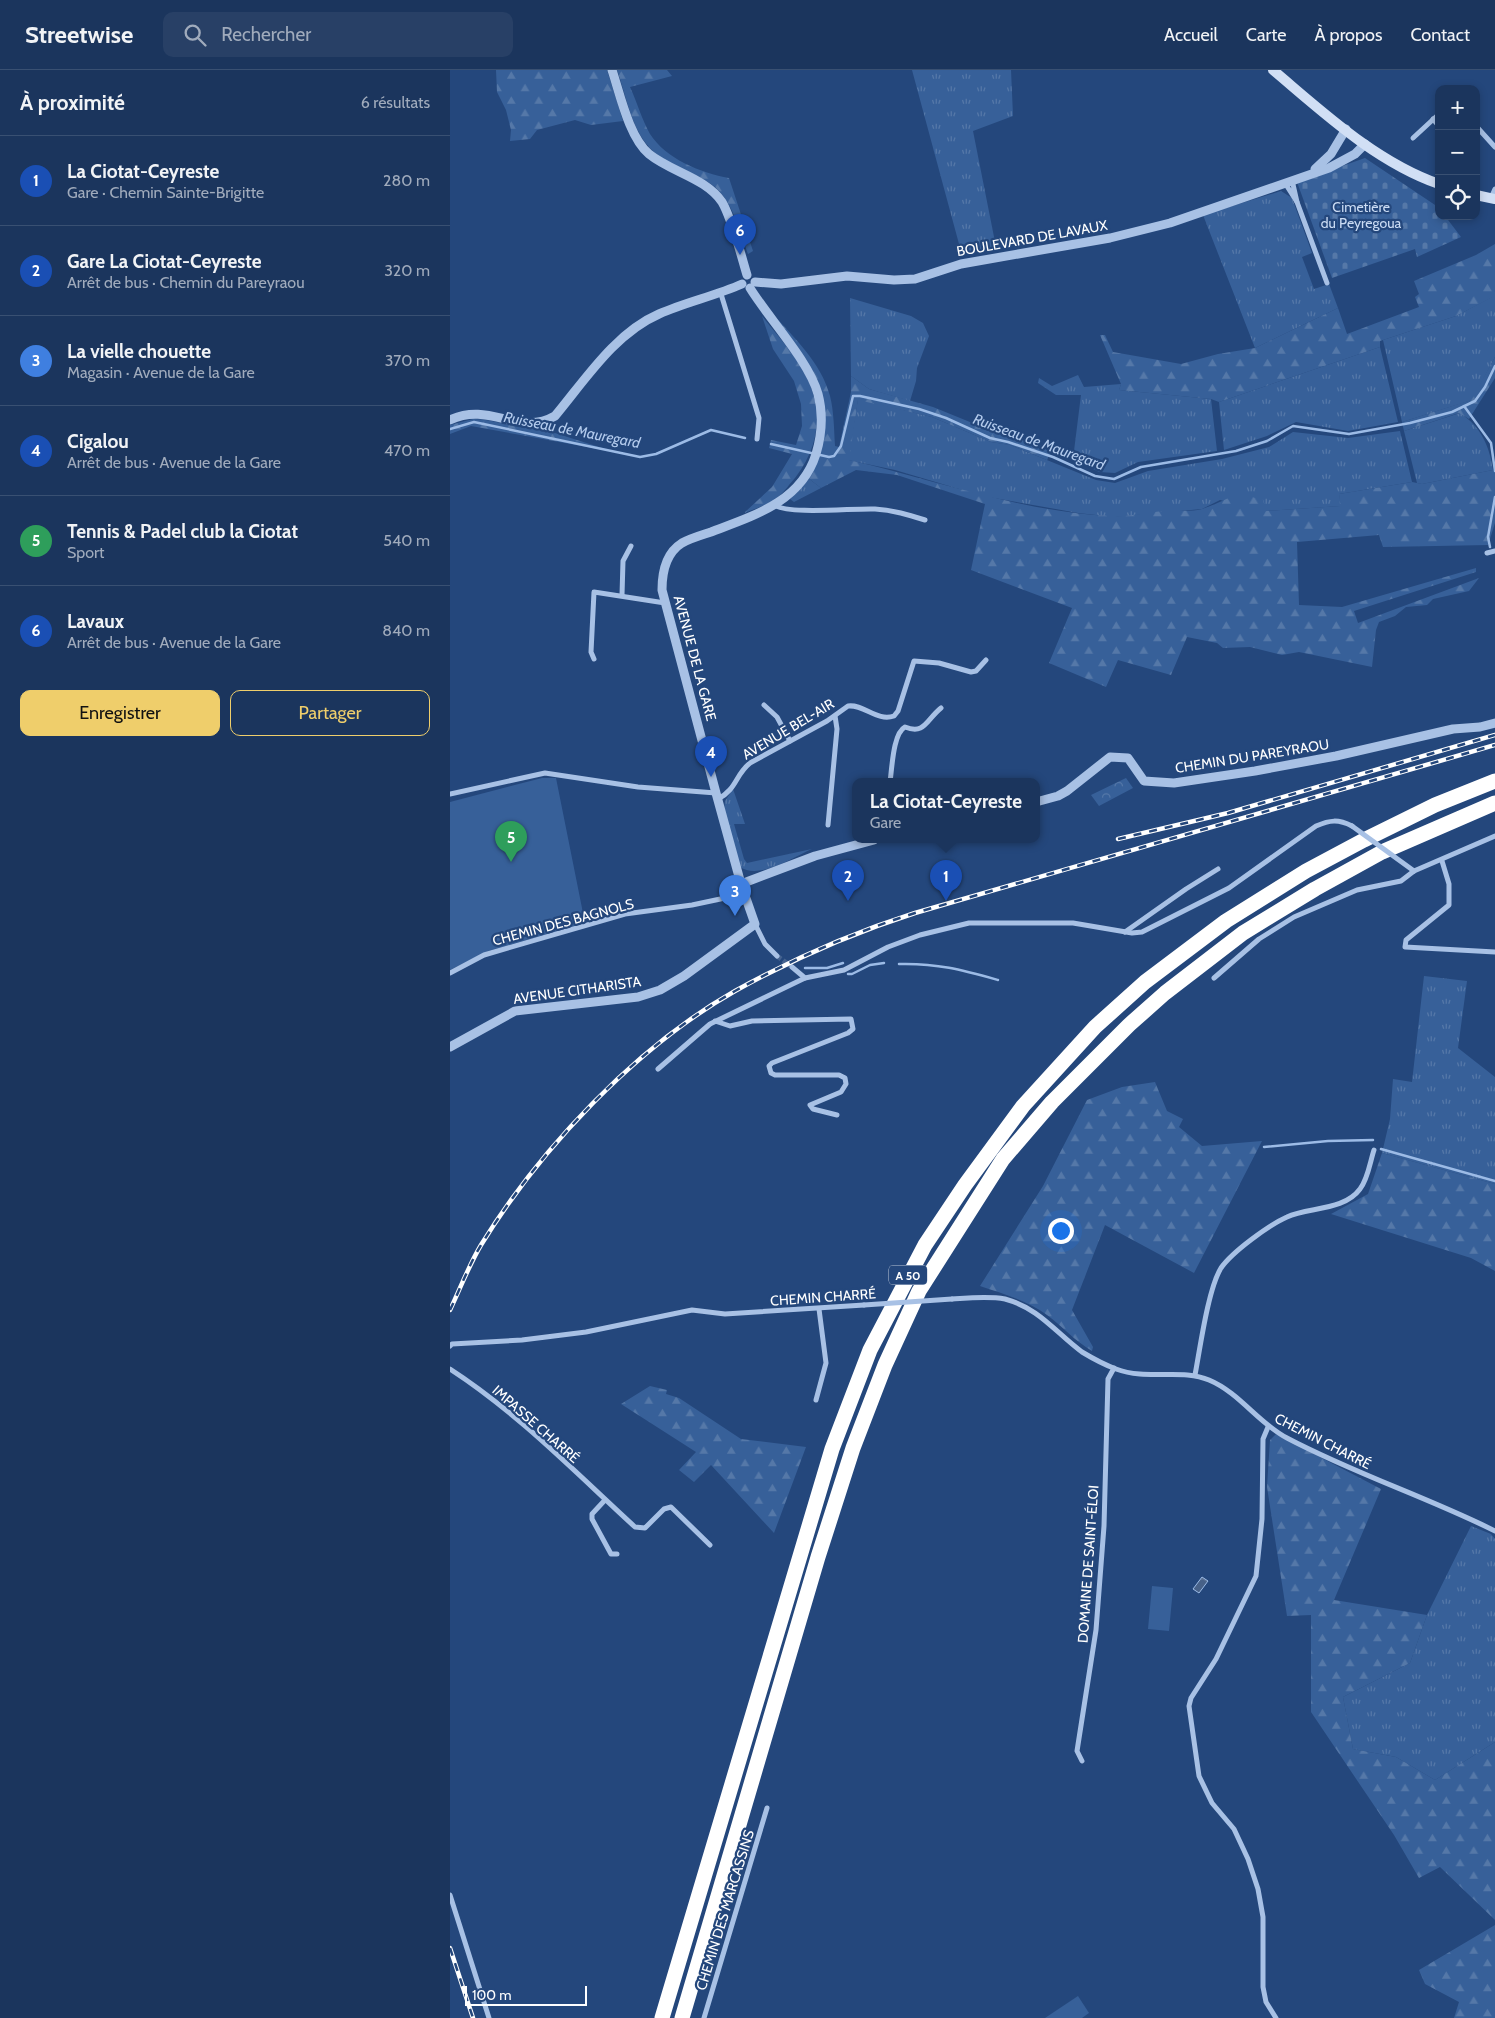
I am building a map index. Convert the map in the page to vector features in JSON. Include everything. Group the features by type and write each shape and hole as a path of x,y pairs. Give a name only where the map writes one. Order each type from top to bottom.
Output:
{"highway":[{"name":"A 50","path":"662,2018 832,1449 870,1350 925,1245 965,1184 1023,1106 1095,1027 1145,982 1226,920 1306,871 1436,805 1495,781"},
{"name":"A 50","path":"682,2018 818,1557 853,1448 884,1365 920,1291 1002,1159 1052,1102 1129,1025 1164,993 1243,933 1315,889 1382,852 1495,803"}],"main road":[{"path":"1273,70 1365,144 1412,174 1435,183"},
{"path":"1480,195 1494,195"}],"street":[{"path":"612,70 628,118 637,138 648,153 672,169 703,184 722,203 747,275 742,278 749,285"},
{"path":"1412,138 1433,119 1435,121"},
{"name":"BOULEVARD DE LAVAUX","path":"1306,175 1321,165 1331,154 1346,129"},
{"path":"1480,130 1495,147"},
{"name":"BOULEVARD DE LAVAUX","path":"450,420 469,414 487,414 518,422 544,422 555,416 609,352 632,330 659,314 749,285 781,284 847,276 894,280 915,279 961,264 1110,238 1161,225 1337,164 1355,154 1365,144"},
{"path":"1331,154 1337,164"},
{"path":"1289,181 1327,282"},
{"name":"AVENUE DE LA GARE","path":"749,285 812,379 820,407 820,444 814,462 799,485 774,505 682,544 668,559 664,569 662,590 741,884 755,924"},
{"path":"721,294 759,418 757,439"},
{"path":"774,505 782,510 796,511 878,509 900,512 925,520"},
{"path":"622,596 623,561 631,546"},
{"path":"1487,553 1495,550"},
{"path":"594,659 591,652 592,594 596,591 665,603"},
{"name":"AVENUE BEL-AIR","path":"717,796 734,788 743,769 750,763 835,716 845,707 851,705 881,717 894,716 898,711 912,663 916,660 939,663 971,672 976,671 986,660"},
{"path":"764,705 776,717 790,741"},
{"path":"891,778 900,730 905,727 913,731 920,729 941,708"},
{"path":"828,825 837,729 835,716"},
{"name":"CHEMIN DU PAREYRAOU","path":"1040,801 1058,796 1067,791 1110,757 1122,756 1128,758 1144,781 1174,783 1336,756 1453,729 1480,727 1495,723"},
{"path":"450,794 544,773 717,796"},
{"path":"658,1069 715,1021 805,978 844,970 888,947 920,934 969,923 1073,923 1125,932 1142,932 1229,888 1316,826 1328,821 1340,820 1352,826 1414,871"},
{"path":"1214,978 1259,939 1294,917 1357,890 1401,880 1414,871 1442,861 1495,836"},
{"path":"741,884 815,856 863,843"},
{"path":"1442,861 1449,884 1449,905 1406,940 1404,944 1408,948 1495,952"},
{"path":"1125,932 1218,869"},
{"name":"CHEMIN DES BAGNOLS","path":"450,973 484,955 625,914 692,905 744,894"},
{"path":"755,924 765,944 776,956"},
{"name":"AVENUE CITHARISTA","path":"450,1047 515,1011 591,1003 652,993 684,976 755,924"},
{"path":"792,967 805,978"},
{"path":"715,1021 730,1026 752,1021 851,1019 853,1029 848,1034 772,1063 770,1066 771,1073 775,1075 840,1075 845,1078 846,1084 841,1092 810,1105 813,1109 837,1115"},
{"path":"1194,1375 1208,1311 1221,1269 1242,1247 1287,1217 1331,1206 1352,1197 1361,1189 1374,1150"},
{"name":"CHEMIN CHARRÉ","path":"451,1345 522,1340 586,1332 692,1310 725,1314 952,1299 991,1298 1011,1301 1052,1324 1083,1352 1114,1368 1129,1374 1154,1376 1194,1375 1222,1386 1268,1427 1346,1468 1495,1531"},
{"path":"816,1400 826,1363 819,1309"},
{"name":"DOMAINE DE SAINT-ÉLOI","path":"1082,1761 1077,1751 1096,1630 1104,1526 1108,1379 1114,1368"},
{"name":"IMPASSE CHARRÉ","path":"450,1369 474,1385 543,1442 605,1500 640,1529 645,1528 664,1509 671,1507 710,1545"},
{"path":"1268,1427 1263,1439 1262,1519 1256,1576 1216,1659 1191,1698 1189,1706 1199,1776 1212,1803 1234,1829 1248,1859 1258,1889 1263,1917 1263,1987 1266,2002 1276,2018"},
{"path":"605,1500 592,1514 592,1519 611,1554 617,1554"},
{"name":"CHEMIN DES MARCASSINS","path":"704,2018 767,1808"},
{"path":"450,1895 488,2018"}],"green space":[{"path":"496,70 607,70 623,121 591,125 575,120 537,130 530,139 510,141 511,130 506,110 497,92"},
{"path":"617,70 667,70 672,76 630,87 644,123 657,143 675,158 707,173 729,178 753,251 748,254 730,206 718,190 703,179 671,164 649,147 633,120"},
{"path":"912,70 1011,70 1013,116 973,131 996,247 962,255"},
{"name":"Cimetière du Peyregoua","path":"1365,158 1435,205 1435,220 1448,220 1461,237 1417,257 1415,249 1332,278 1297,182"},
{"path":"1281,191 1292,198 1312,253 1302,257 1314,289 1329,284 1338,308 1255,348 1203,215"},
{"path":"1495,244 1495,290 1493,297 1456,316 1380,341 1380,347 1219,402 1211,399 1119,390 1121,384 1100,335 1105,335 1113,352 1181,364 1218,354 1255,348 1338,308 1347,334 1419,307 1415,297 1419,294 1414,281 1476,255"},
{"path":"1495,290 1495,357 1472,400 1402,422 1383,340 1456,316 1492,297"},
{"path":"850,298 911,316 923,323 929,336 917,368 916,381 910,401 869,389 851,376"},
{"path":"772,313 806,351 826,384 834,421 835,446 839,447 851,392 851,376 869,389 933,407 992,431 1052,449 1047,460 1010,445 991,442 932,417 858,400 849,460 1012,502 1078,513 1118,516 1198,510 1237,496 1263,500 1266,511 1340,506 1339,494 1412,482 1422,484 1493,470 1495,472 1495,523 1488,545 1383,547 1379,535 1297,542 1299,605 1342,607 1476,568 1476,572 1354,611 1358,623 1479,578 1469,591 1433,599 1427,605 1406,607 1395,616 1379,622 1376,630 1372,667 1299,652 1282,655 1250,647 1223,648 1217,643 1187,637 1171,675 1118,660 1106,687 1049,663 1072,608 971,570 985,504 897,475 856,470 821,488 808,478 818,460 824,437 822,400"},
{"path":"762,316 790,350 804,372 815,402 816,431 807,459 785,490 772,502 744,513 772,487 792,454 769,448 771,440 796,445 802,426 801,404 794,381 773,349"},
{"path":"1380,347 1398,422 1348,431 1296,422 1267,436 1224,450 1219,402"},
{"path":"1495,357 1495,378 1469,419 1459,413 1404,431 1402,422 1471,400"},
{"path":"1078,375 1084,387 1121,384 1119,390 1211,399 1217,451 1138,462 1115,473 1099,472 1073,459 1081,395 1056,395 1038,383 1039,378 1052,386"},
{"path":"858,399 932,417 991,442 1010,445 1096,480 1115,483 1148,471 1222,459 1269,447 1293,432 1348,438 1400,431 1412,482 1339,494 1341,506 1266,511 1220,500 1202,509 1114,517 1078,513 983,496 895,470 848,460"},
{"path":"1460,413 1473,424 1483,437 1493,470 1422,484 1417,483 1404,431"},
{"path":"473,419 539,428 615,452 471,426 450,434 450,425"},
{"path":"808,478 821,488 794,502 790,499"},
{"path":"542,778 556,778 585,923 488,951 450,970 450,802"},
{"path":"1126,778 1133,788 1099,806 1091,795"},
{"path":"733,789 745,824 734,824 744,859 747,863 812,849 767,869 757,871 740,867 724,810 725,801"},
{"path":"1424,976 1467,981 1458,1048 1495,1077 1495,1184 1382,1153 1390,1119 1393,1079 1412,1082"},
{"path":"1155,1082 1167,1111 1183,1119 1179,1127 1202,1146 1262,1141 1194,1273 1105,1225 1072,1310 1093,1347 1092,1351 1031,1305 980,1286 1043,1186 1087,1100 1122,1087"},
{"path":"1382,1153 1495,1184 1495,1271 1471,1258 1331,1214 1368,1194"},
{"path":"650,1386 667,1390 666,1394 679,1398 741,1439 806,1447 774,1533 711,1465 694,1482 679,1470 696,1452 621,1404"},
{"path":"1276,1434 1381,1489 1334,1600 1427,1615 1410,1663 1343,1697 1353,1749 1396,1757 1435,1780 1495,1742 1495,1920 1440,1867 1419,1878 1394,1835 1311,1712 1311,1615 1287,1616 1267,1487 1270,1440"},
{"path":"1471,1526 1491,1534 1495,1539 1495,1742 1435,1780 1396,1757 1353,1749 1343,1697 1410,1663 1427,1615"},
{"path":"1152,1586 1173,1588 1169,1631 1148,1629"},
{"path":"1495,1925 1495,2018 1454,2018 1459,2002 1425,1984 1419,1970"},
{"path":"1078,1996 1089,2013 1082,2018 1045,2018"}],"water":[{"path":"1202,1577 1208,1581 1199,1593 1193,1589"}],"waterway":[{"name":"Ruisseau de Mauregard","path":"771,444 829,457 834,456 841,446 853,396 860,396 919,409 946,418 990,438 1053,457 1095,476 1114,479 1141,467 1236,451 1267,441 1293,426 1349,434 1410,423 1452,412 1475,401 1485,387 1495,366"},
{"path":"1464,406 1491,443 1495,471"},
{"name":"Ruisseau de Mauregard","path":"450,429 474,422 640,457 656,454 711,430 745,438"},
{"path":"1490,547 1488,537 1495,497"},
{"path":"805,968 827,968 843,963"},
{"path":"848,974 852,974 870,965 884,963"},
{"path":"899,964 949,968 998,980"},
{"path":"1264,1147 1328,1141 1373,1140"},
{"path":"1381,1149 1495,1181"}],"tunnel":[{"path":"777,956 792,967"}],"railway":[{"path":"1118,839 1228,813 1495,735"},
{"path":"450,1310 481,1245 505,1209 561,1137 593,1103 662,1041 698,1014 735,991 823,948 868,929 915,913 1495,745"},
{"path":"450,1948 473,2018"}],"place":[{"name":"Lavaux","path":"740,255"},
{"name":"Cigalou","path":"711,777"},
{"name":"Tennis & Padel club la Ciotat","path":"511,862"},
{"name":"Gare La Ciotat-Ceyreste","path":"848,901"},
{"name":"La Ciotat-Ceyreste","path":"946,901"},
{"name":"La vielle chouette","path":"735,916"}]}
